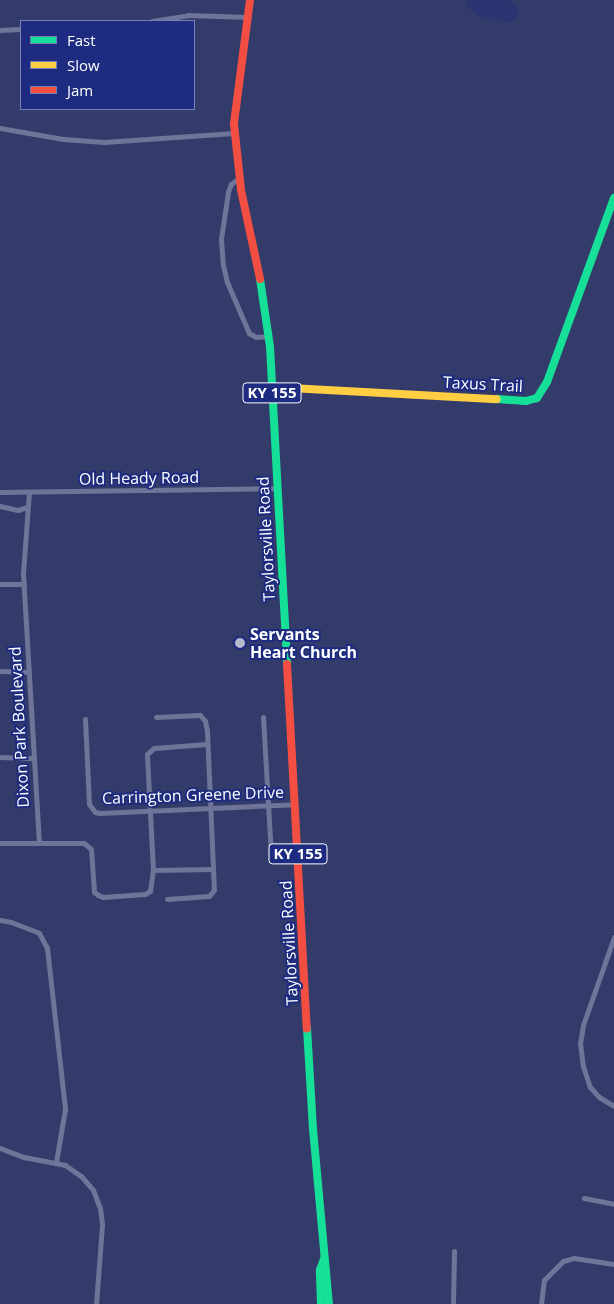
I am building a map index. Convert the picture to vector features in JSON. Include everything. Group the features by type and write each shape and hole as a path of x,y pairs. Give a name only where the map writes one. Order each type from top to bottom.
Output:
{"main road":[{"name":"Taylorsville Road","path":"250,0 237,89 234,133 239,178 261,282 269,336 314,1129 324,1259 328,1270 330,1304"},
{"name":"Taxus Trail","path":"272,387 526,401 537,398 542,393 547,382 614,198"},
{"name":"Taylorsville Road","path":"321,1304 320,1270 324,1259"}],"street":[{"path":"174,19 188,15 248,17"},
{"path":"0,30 20,29"},
{"path":"0,128 64,139 104,142 234,133"},
{"path":"239,178 231,184 228,192 222,239 223,265 227,282 249,332 256,337 269,336"},
{"name":"Old Heady Road","path":"0,492 277,488"},
{"name":"Dixon Park Boulevard","path":"29,492 24,584 39,841"},
{"path":"0,506 18,510 27,507"},
{"path":"0,584 24,584"},
{"path":"0,671 28,672"},
{"path":"156,717 200,715 206,721 214,890 209,896 168,898"},
{"path":"263,717 271,858"},
{"name":"Carrington Greene Drive","path":"85,719 89,800 92,809 100,813 295,804"},
{"path":"0,843 39,841 88,845 92,853 94,892 103,897 145,894 150,891 153,870 148,811 147,754 150,750 207,744"},
{"path":"0,757 33,758"},
{"path":"153,870 213,869"},
{"path":"0,920 11,922 39,933 47,948 65,1109 56,1162"},
{"path":"614,937 583,1025 580,1043 583,1066 590,1087 599,1097 614,1106"},
{"path":"0,1148 24,1157 56,1162 81,1176 93,1190 100,1208 102,1236 96,1304"},
{"path":"584,1198 614,1204"},
{"path":"453,1304 454,1251"},
{"path":"541,1304 544,1280 563,1261 574,1258 614,1264"}],"water":[{"path":"467,0 509,0 515,4 518,11 517,16 513,21 504,22 479,16 467,7"}],"traffic: fast":[{"path":"497,399 526,401 537,398 547,382 614,198"},
{"path":"260,279 270,347 287,664"},
{"path":"307,1028 313,1129 329,1304"},
{"path":"321,1304 320,1270 324,1259"}],"traffic: slow":[{"path":"272,387 497,399"}],"traffic: jam":[{"path":"250,0 234,124 241,190 260,279"},
{"path":"287,664 307,1028"}],"place":[{"name":"Servants Heart Church","path":"240,643"}]}
